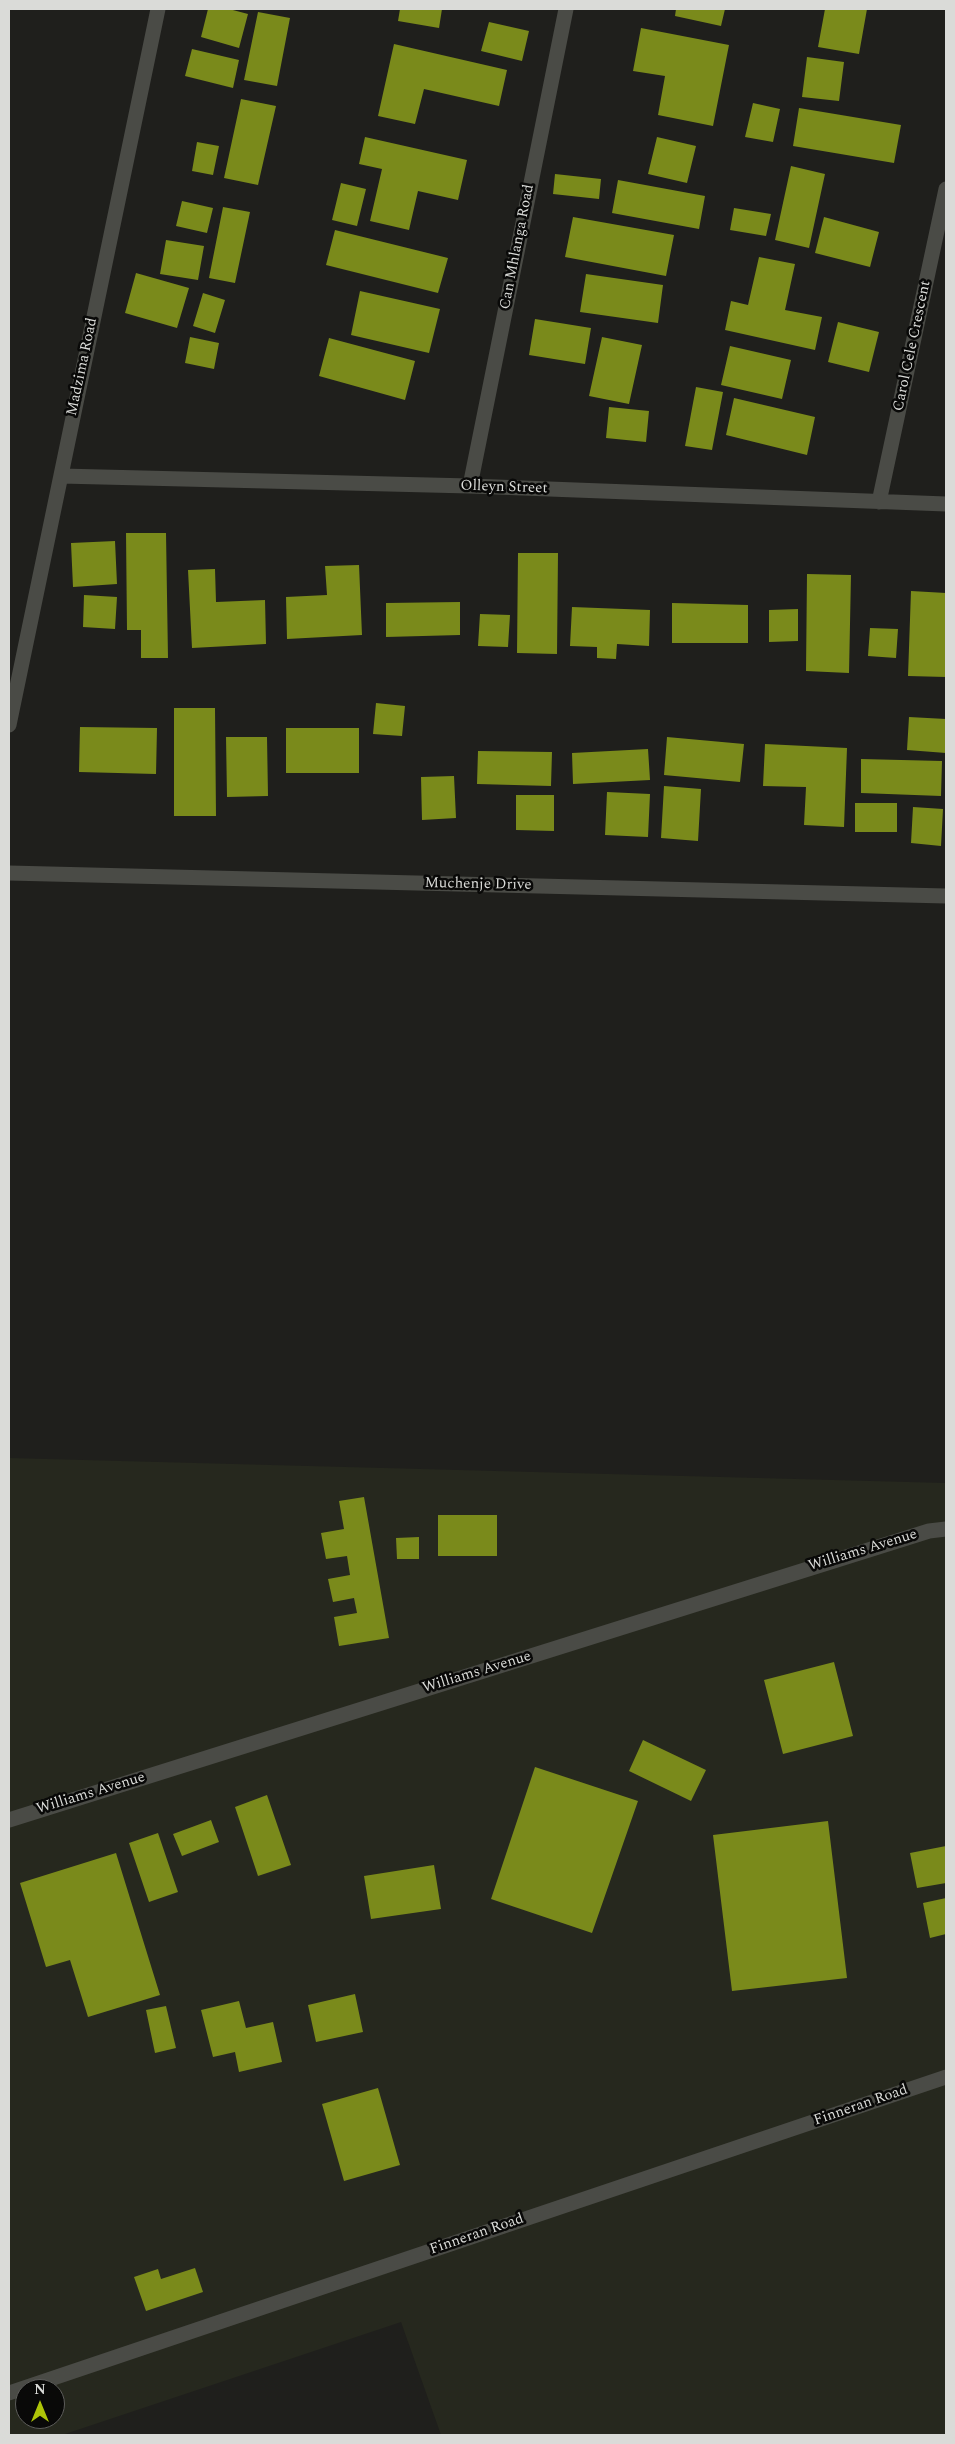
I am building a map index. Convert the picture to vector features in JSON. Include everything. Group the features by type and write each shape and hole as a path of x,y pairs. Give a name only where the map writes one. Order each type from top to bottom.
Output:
{"street":[{"name":"Madzima Road","path":"9,725 158,9"},
{"name":"Can Mhlanga Road","path":"470,486 566,9"},
{"name":"Carol Cele Crescent","path":"879,502 946,189"},
{"name":"Olleyn Street","path":"61,476 470,486 946,504"},
{"name":"Muchenje Drive","path":"9,873 946,896"},
{"name":"Williams Avenue","path":"9,1820 910,1536 946,1529"},
{"name":"Finneran Road","path":"9,2393 946,2078"}],"shaded area":[{"path":"9,1458 946,1483 946,2435 441,2435 401,2322 62,2435 9,2435"}],"building":[{"path":"208,9 229,9 248,14 239,48 201,37"},
{"path":"400,9 442,9 439,28 398,21"},
{"path":"676,9 725,9 721,26 675,16"},
{"path":"825,9 867,9 859,54 818,47"},
{"path":"258,12 290,18 277,86 244,80"},
{"path":"489,22 529,31 522,61 481,51"},
{"path":"641,28 729,45 713,126 658,115 665,76 633,71"},
{"path":"394,44 507,70 499,106 424,89 415,124 378,116"},
{"path":"192,49 239,60 233,88 185,76"},
{"path":"807,57 844,62 839,101 802,97"},
{"path":"241,99 276,106 258,185 224,178"},
{"path":"753,103 780,109 773,142 745,137"},
{"path":"799,108 901,125 894,163 793,146"},
{"path":"365,137 467,160 458,200 418,191 409,230 370,221 382,169 359,164"},
{"path":"657,137 696,146 687,183 648,174"},
{"path":"197,142 219,146 213,175 192,171"},
{"path":"791,166 825,174 809,248 775,240"},
{"path":"555,174 601,179 599,199 553,194"},
{"path":"618,180 705,196 699,229 612,213"},
{"path":"341,183 366,189 357,226 332,220"},
{"path":"182,201 213,208 207,233 176,226"},
{"path":"223,207 250,212 235,283 209,278"},
{"path":"734,208 771,214 766,236 730,230"},
{"path":"573,217 674,235 666,276 565,257"},
{"path":"824,217 879,232 870,267 815,253"},
{"path":"335,230 448,258 438,293 326,265"},
{"path":"166,240 204,246 198,280 160,274"},
{"path":"759,257 795,264 785,310 822,317 815,350 725,330 731,301 748,305"},
{"path":"136,273 189,288 177,328 125,313"},
{"path":"586,274 663,285 658,323 580,312"},
{"path":"360,291 440,309 429,353 351,335"},
{"path":"203,293 225,300 215,333 193,326"},
{"path":"535,319 591,328 585,364 529,355"},
{"path":"838,322 879,332 869,372 828,362"},
{"path":"190,337 219,343 214,369 185,363"},
{"path":"602,337 642,345 629,404 589,396"},
{"path":"329,338 415,361 405,400 319,376"},
{"path":"730,346 791,360 782,399 721,385"},
{"path":"696,387 723,392 712,450 685,446"},
{"path":"734,398 815,417 807,455 726,435"},
{"path":"609,407 649,411 646,442 606,438"},
{"path":"126,533 166,533 168,658 141,658 141,630 127,630"},
{"path":"115,541 117,584 73,587 71,543"},
{"path":"518,553 558,553 557,654 517,653"},
{"path":"359,565 362,635 287,639 286,597 327,595 325,566"},
{"path":"215,569 216,602 265,600 266,644 192,648 188,570"},
{"path":"807,574 851,575 849,673 806,671"},
{"path":"911,591 946,593 946,677 908,676"},
{"path":"84,595 117,597 115,629 83,627"},
{"path":"460,602 460,635 386,637 386,603"},
{"path":"672,603 748,605 748,643 672,643"},
{"path":"572,607 650,610 649,646 617,644 616,659 597,658 597,647 570,646"},
{"path":"798,609 798,641 769,642 769,610"},
{"path":"480,614 510,615 508,647 478,646"},
{"path":"870,628 898,629 896,658 868,656"},
{"path":"376,703 405,706 402,736 373,734"},
{"path":"174,708 215,708 216,816 174,816"},
{"path":"909,717 946,719 946,753 907,750"},
{"path":"80,727 157,728 156,774 79,772"},
{"path":"286,728 359,728 359,773 286,773"},
{"path":"226,737 267,737 268,796 227,797"},
{"path":"667,737 744,744 740,782 664,775"},
{"path":"765,744 847,748 844,827 804,825 806,787 763,786"},
{"path":"648,749 650,780 573,784 572,753"},
{"path":"478,751 552,752 551,786 477,784"},
{"path":"861,759 942,761 941,796 861,793"},
{"path":"454,776 456,818 422,820 421,777"},
{"path":"664,786 701,789 698,841 661,838"},
{"path":"607,792 650,794 648,837 605,835"},
{"path":"516,795 554,795 554,831 516,830"},
{"path":"855,803 897,803 897,832 855,832"},
{"path":"913,807 943,809 941,846 911,843"},
{"path":"364,1497 389,1638 339,1646 334,1617 357,1613 354,1598 333,1602 328,1579 350,1575 347,1556 326,1559 321,1533 344,1529 339,1501"},
{"path":"438,1515 497,1515 497,1556 438,1556"},
{"path":"419,1537 419,1559 397,1559 396,1538"},
{"path":"834,1662 853,1736 783,1754 764,1680"},
{"path":"643,1740 706,1770 691,1801 629,1771"},
{"path":"535,1767 638,1801 592,1933 491,1899"},
{"path":"267,1795 291,1865 258,1876 235,1807"},
{"path":"211,1820 219,1842 182,1856 173,1834"},
{"path":"828,1821 847,1978 732,1991 713,1835"},
{"path":"158,1833 178,1892 149,1902 129,1843"},
{"path":"946,1846 946,1883 917,1888 910,1853"},
{"path":"116,1853 160,1995 88,2017 70,1960 46,1967 20,1883"},
{"path":"434,1865 441,1909 371,1919 364,1876"},
{"path":"946,1898 946,1934 930,1938 923,1903"},
{"path":"355,1994 363,2032 316,2042 308,2005"},
{"path":"239,2001 246,2028 273,2022 282,2062 239,2072 235,2052 213,2057 201,2010"},
{"path":"166,2006 176,2048 155,2053 146,2010"},
{"path":"378,2088 400,2165 344,2181 322,2104"},
{"path":"195,2268 203,2292 146,2311 134,2277 158,2269 161,2279"}]}
